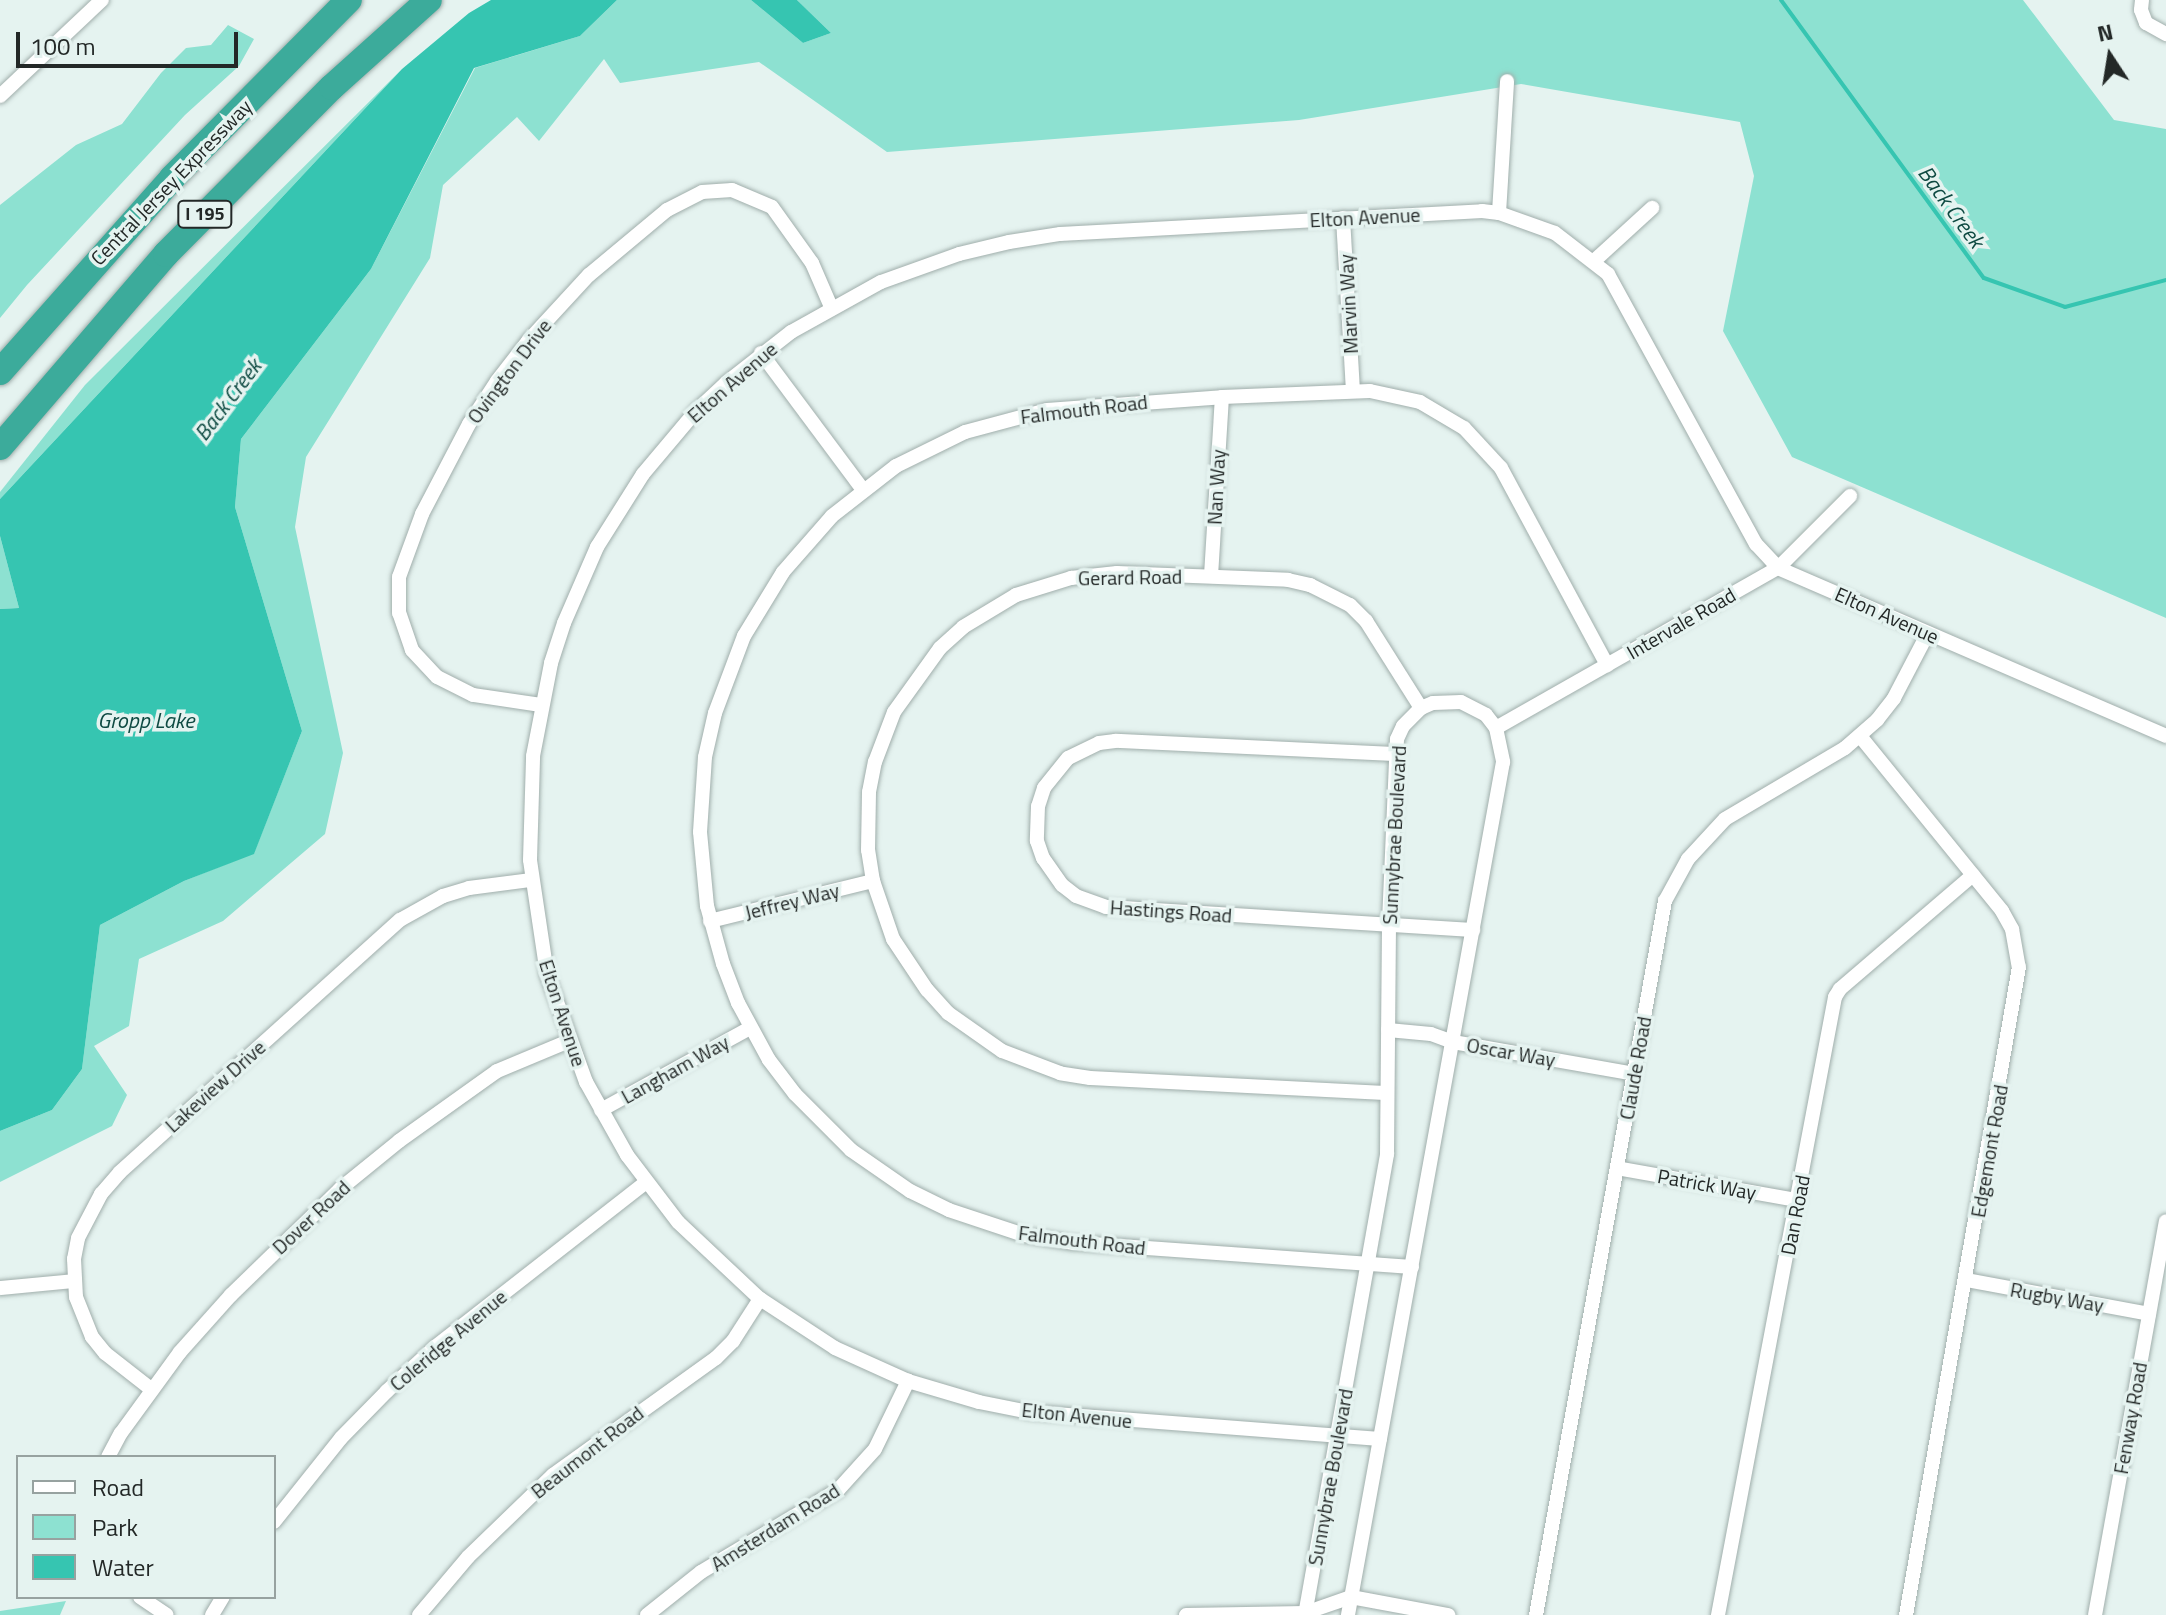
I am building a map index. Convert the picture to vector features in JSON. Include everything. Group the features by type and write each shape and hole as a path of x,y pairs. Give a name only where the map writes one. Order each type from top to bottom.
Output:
{"highway":[{"name":"Central Jersey Expressway","path":"0,372 172,178 349,0"},
{"name":"I 195","path":"0,447 166,254 300,118 429,0"}],"street":[{"path":"0,96 102,0"},
{"path":"2142,0 2141,10 2146,23 2166,34"},
{"path":"1499,213 1507,81"},
{"name":"Ovington Drive","path":"541,705 473,695 437,677 412,650 399,613 399,577 422,514 469,424 497,381 537,331 589,275 667,210 702,192 732,190 772,207 812,263 831,307"},
{"path":"1594,261 1652,208"},
{"name":"Elton Avenue","path":"1380,1439 1029,1412 979,1402 908,1381 835,1348 760,1299 705,1250 646,1182 601,1110 569,1041 547,974 531,880 529,808 541,705 574,597 619,509 651,463 696,411 761,353 831,307 919,267 1009,242 1060,234 1482,211 1499,213 1555,233 1608,274 1756,544 1778,568 2166,736"},
{"name":"Marvin Way","path":"1343,218 1353,390"},
{"path":"761,353 863,490"},
{"name":"Falmouth Road","path":"1412,1267 1074,1243 1024,1235 962,1216 910,1191 851,1150 795,1094 750,1028 723,964 710,921 702,869 701,794 715,713 729,671 762,603 783,572 832,516 863,490 930,448 1009,418 1085,405 1222,397 1353,390 1394,394 1420,402 1464,428 1484,446 1501,468 1607,665"},
{"name":"Nan Way","path":"1211,576 1222,397"},
{"name":"Intervale Road","path":"1496,728 1778,568 1850,496"},
{"name":"Gerard Road","path":"1385,1093 1090,1078 1030,1063 976,1035 927,990 893,939 873,881 867,819 875,762 901,701 940,648 989,610 1045,584 1117,573 1288,580 1331,593 1366,621 1421,708"},
{"name":"Claude Road","path":"1536,1615 1665,901 1688,859 1725,819 1860,736 1894,698 1928,633"},
{"path":"1348,1615 1503,762 1502,741 1486,715 1461,702 1433,703 1421,708"},
{"name":"Sunnybrae Boulevard","path":"1305,1614 1387,1154 1385,1093 1394,754 1403,726 1421,708"},
{"name":"Edgemont Road","path":"1860,736 1973,875 2012,929 2019,967 1906,1615"},
{"name":"Hastings Road","path":"1394,754 1115,741 1099,743 1068,758 1044,788 1036,823 1037,841 1050,872 1062,885 1090,903 1120,908 1389,922 1473,930"},
{"name":"Dan Road","path":"1718,1615 1835,997 1840,989 1973,875"},
{"name":"Lakeview Drive","path":"151,1389 105,1353 92,1337 83,1318 74,1281 78,1238 88,1215 120,1172 400,920 456,892 531,880"},
{"name":"Jeffrey Way","path":"710,921 873,881"},
{"name":"Langham Way","path":"601,1110 750,1028"},
{"name":"Oscar Way","path":"1388,1030 1431,1034 1453,1042 1634,1074"},
{"name":"Dover Road","path":"109,1455 151,1389 231,1295 340,1189 399,1141 497,1071 569,1041"},
{"name":"Patrick Way","path":"1617,1168 1797,1200"},
{"name":"Coleridge Avenue","path":"276,1519 341,1438 435,1347 646,1182"},
{"name":"Fenway Road","path":"2095,1615 2166,1221"},
{"name":"Rugby Way","path":"1966,1280 2149,1314"},
{"path":"0,1288 74,1281"},
{"name":"Beaumont Road","path":"419,1615 468,1557 553,1475 716,1358 733,1341 760,1299"},
{"name":"Amsterdam Road","path":"647,1615 714,1564 838,1490 875,1449 908,1381"},
{"path":"1186,1615 1305,1614 1351,1597 1448,1615"},
{"path":"143,1599 167,1615"}],"green space":[{"path":"617,0 751,0 803,43 831,33 797,0 2023,0 2114,120 2166,129 2166,618 1792,457 1723,331 1754,176 1740,122 1521,84 1299,120 887,152 759,62 620,83 604,59 539,141 517,117 443,185 430,258 306,457 295,527 343,753 325,834 223,921 139,959 129,1026 94,1046 127,1095 112,1126 0,1182 0,1131 52,1110 82,1069 100,925 184,881 254,853 302,731 235,507 241,439 371,269 475,68 580,36"},
{"path":"228,25 254,39 239,66 185,115 0,318 0,205 76,145 122,124 161,73 186,48 211,45"},
{"path":"402,69 0,499 0,492 85,385"},
{"path":"0,536 19,608 0,609"},
{"path":"66,1601 60,1615 0,1615 0,1611"}],"water":[{"name":"Gropp Lake","path":"491,0 617,0 580,36 474,68 371,269 241,439 235,507 302,731 254,854 184,881 100,925 82,1069 52,1110 0,1131 0,609 19,608 0,536 0,499 402,69 469,13"},
{"path":"751,0 797,0 831,33 803,43"}],"waterway":[{"name":"Back Creek","path":"1781,0 1984,278 2065,307 2166,280"}]}
